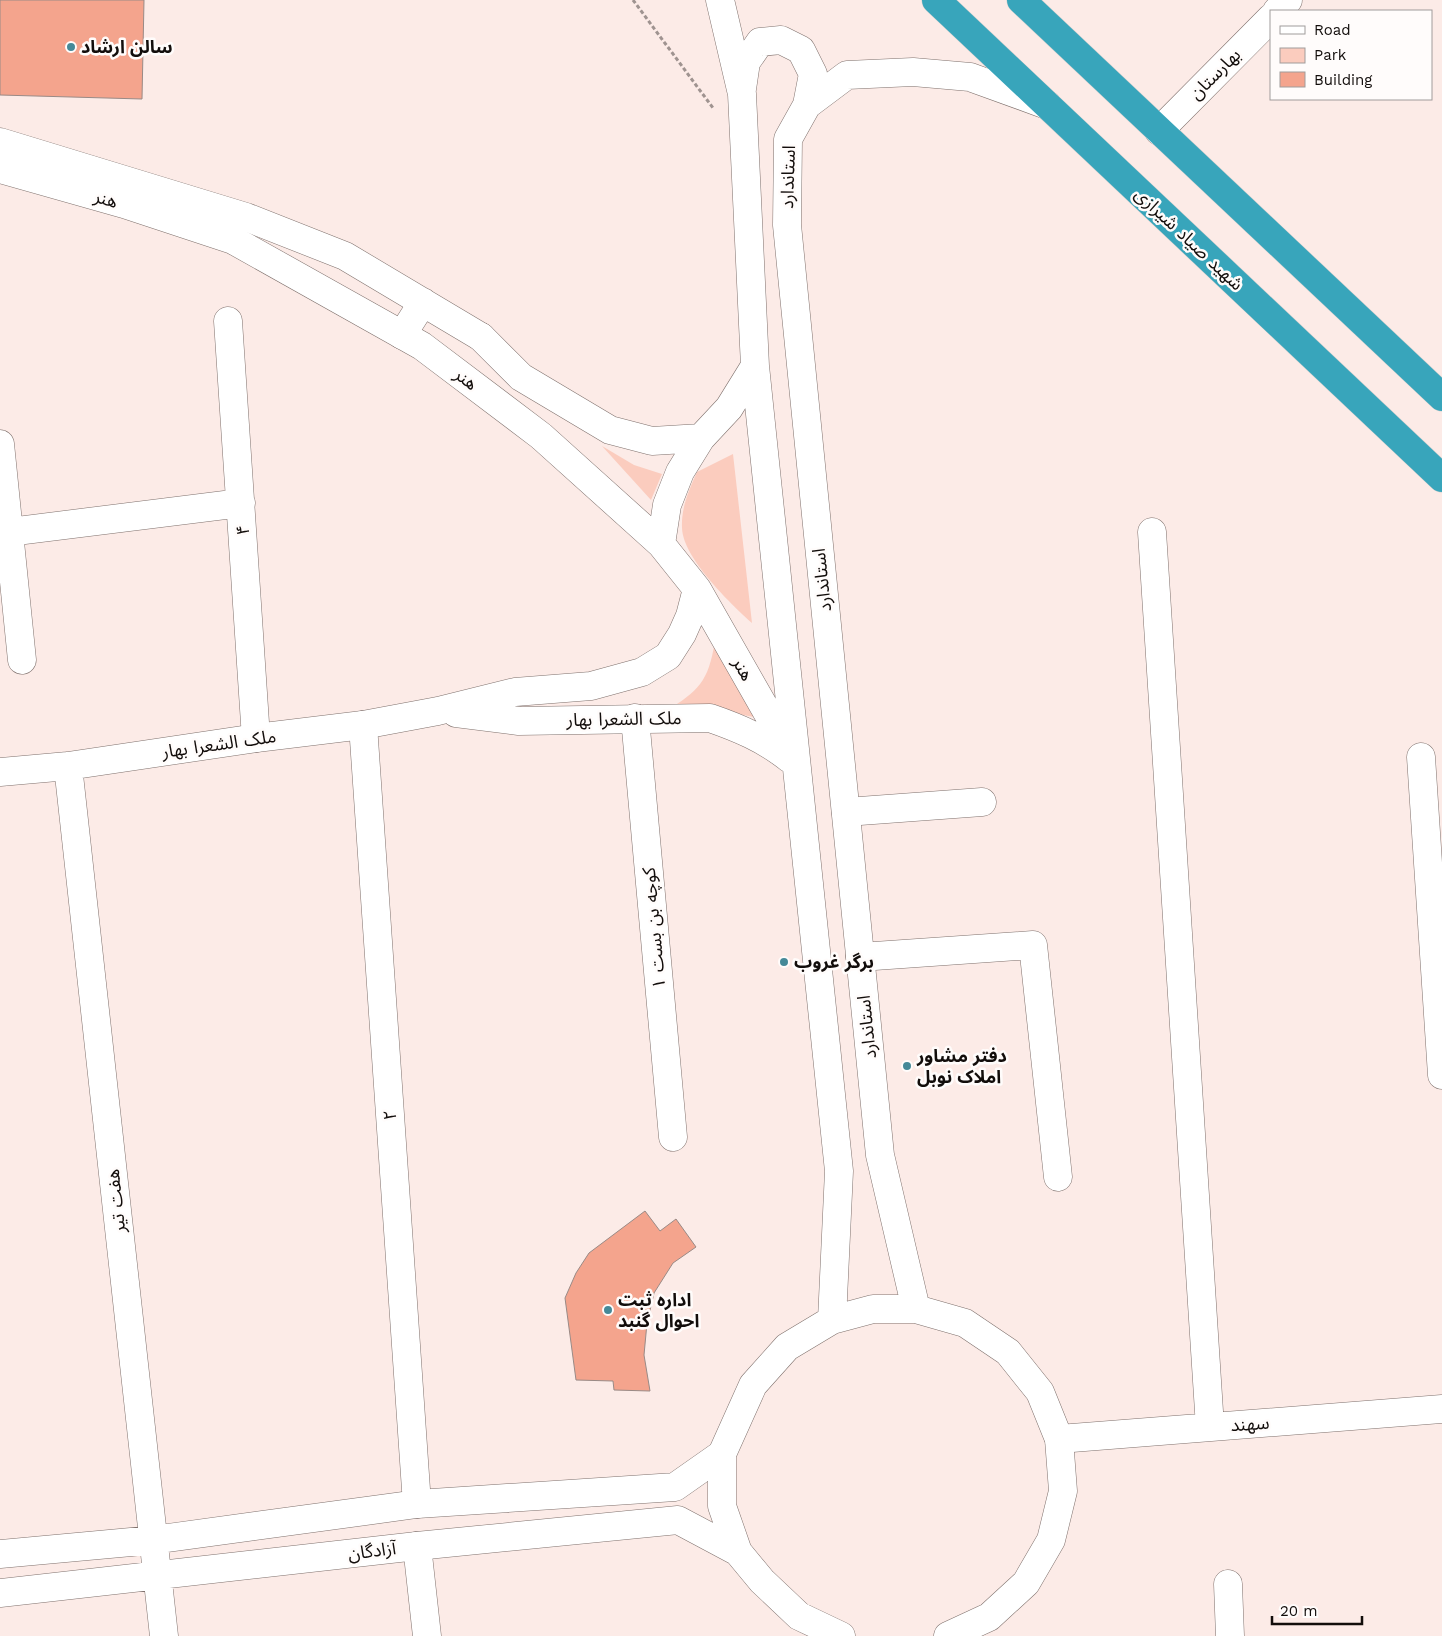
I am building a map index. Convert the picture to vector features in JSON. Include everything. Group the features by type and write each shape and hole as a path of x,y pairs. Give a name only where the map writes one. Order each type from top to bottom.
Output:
{"highway":[{"name":"شهید صیاد شیرازی","path":"936,0 1442,478"},
{"path":"1021,0 1442,397"}],"street":[{"path":"720,0 742,94"},
{"path":"1278,10 1288,0"},
{"name":"بهارستان","path":"1159,130 1270,19"},
{"path":"807,105 813,74 801,50 781,40 760,42 746,62 742,94 755,366 839,1171 832,1320"},
{"name":"استاندارد","path":"916,1309 880,1155 787,226 788,139 807,105 848,75 913,72 970,77 1046,105"},
{"name":"هنر","path":"0,142 246,217 345,256 481,336 521,377 610,430 652,441 701,438"},
{"name":"هنر","path":"0,169 124,204 233,240 422,346 541,436 661,544 697,589 798,765"},
{"path":"402,334 423,302"},
{"name":"۴","path":"228,321 256,738"},
{"path":"661,544 667,505 680,472 701,438 729,408 755,366"},
{"path":"0,444 4,533 22,660"},
{"path":"4,533 241,504"},
{"path":"1152,532 1210,1427"},
{"name":"ملک الشعرا بهار","path":"0,772 68,766 256,738 363,725 438,711 515,692 591,686 642,672 668,656 678,641 690,616 697,589"},
{"name":"ملک الشعرا بهار","path":"438,711 519,721 710,718 739,728 769,742 798,765"},
{"name":"کوچه بن بست ۱","path":"635,718 674,1137"},
{"name":"۲","path":"363,725 417,1504"},
{"path":"1421,757 1442,1075"},
{"name":"هفت تیر","path":"68,766 153,1540 159,1576 164,1636"},
{"path":"846,812 982,802"},
{"path":"860,957 1033,945 1058,1177"},
{"path":"841,1636 799,1616 762,1581 738,1552 722,1506 722,1454 753,1385 787,1346 832,1320 873,1309 916,1309 965,1323 1008,1352 1040,1392 1059,1439 1063,1491 1051,1540 1026,1583 989,1617 948,1636"},
{"name":"سهند","path":"1059,1439 1442,1409"},
{"path":"0,1554 153,1540 417,1504 675,1487 722,1454"},
{"name":"آزادگان","path":"0,1593 417,1546 678,1520 738,1552"},
{"path":"417,1546 428,1636"},
{"path":"1228,1584 1230,1636"}],"path":[{"path":"633,0 714,109"}],"green space":[{"path":"602,446 634,465 662,474 651,500"},
{"path":"733,454 752,623 720,592 699,566 684,540 682,528 684,506 697,472"},
{"path":"715,641 764,719 718,710 665,712 686,698 700,684 709,667"}],"building":[{"name":"سالن ارشاد","path":"0,0 144,0 142,99 0,95"},
{"name":"اداره ثبت احوال گنبد","path":"645,1211 660,1231 676,1219 696,1247 673,1263 654,1293 647,1323 644,1355 650,1391 614,1390 613,1381 576,1380 565,1298 576,1273 589,1253"}],"place":[{"name":"سالن ارشاد","path":"71,47"},
{"name":"برگر غروب","path":"784,962"},
{"name":"دفتر مشاور املاک نوبل","path":"907,1066"},
{"name":"اداره ثبت احوال گنبد","path":"608,1310"}]}
